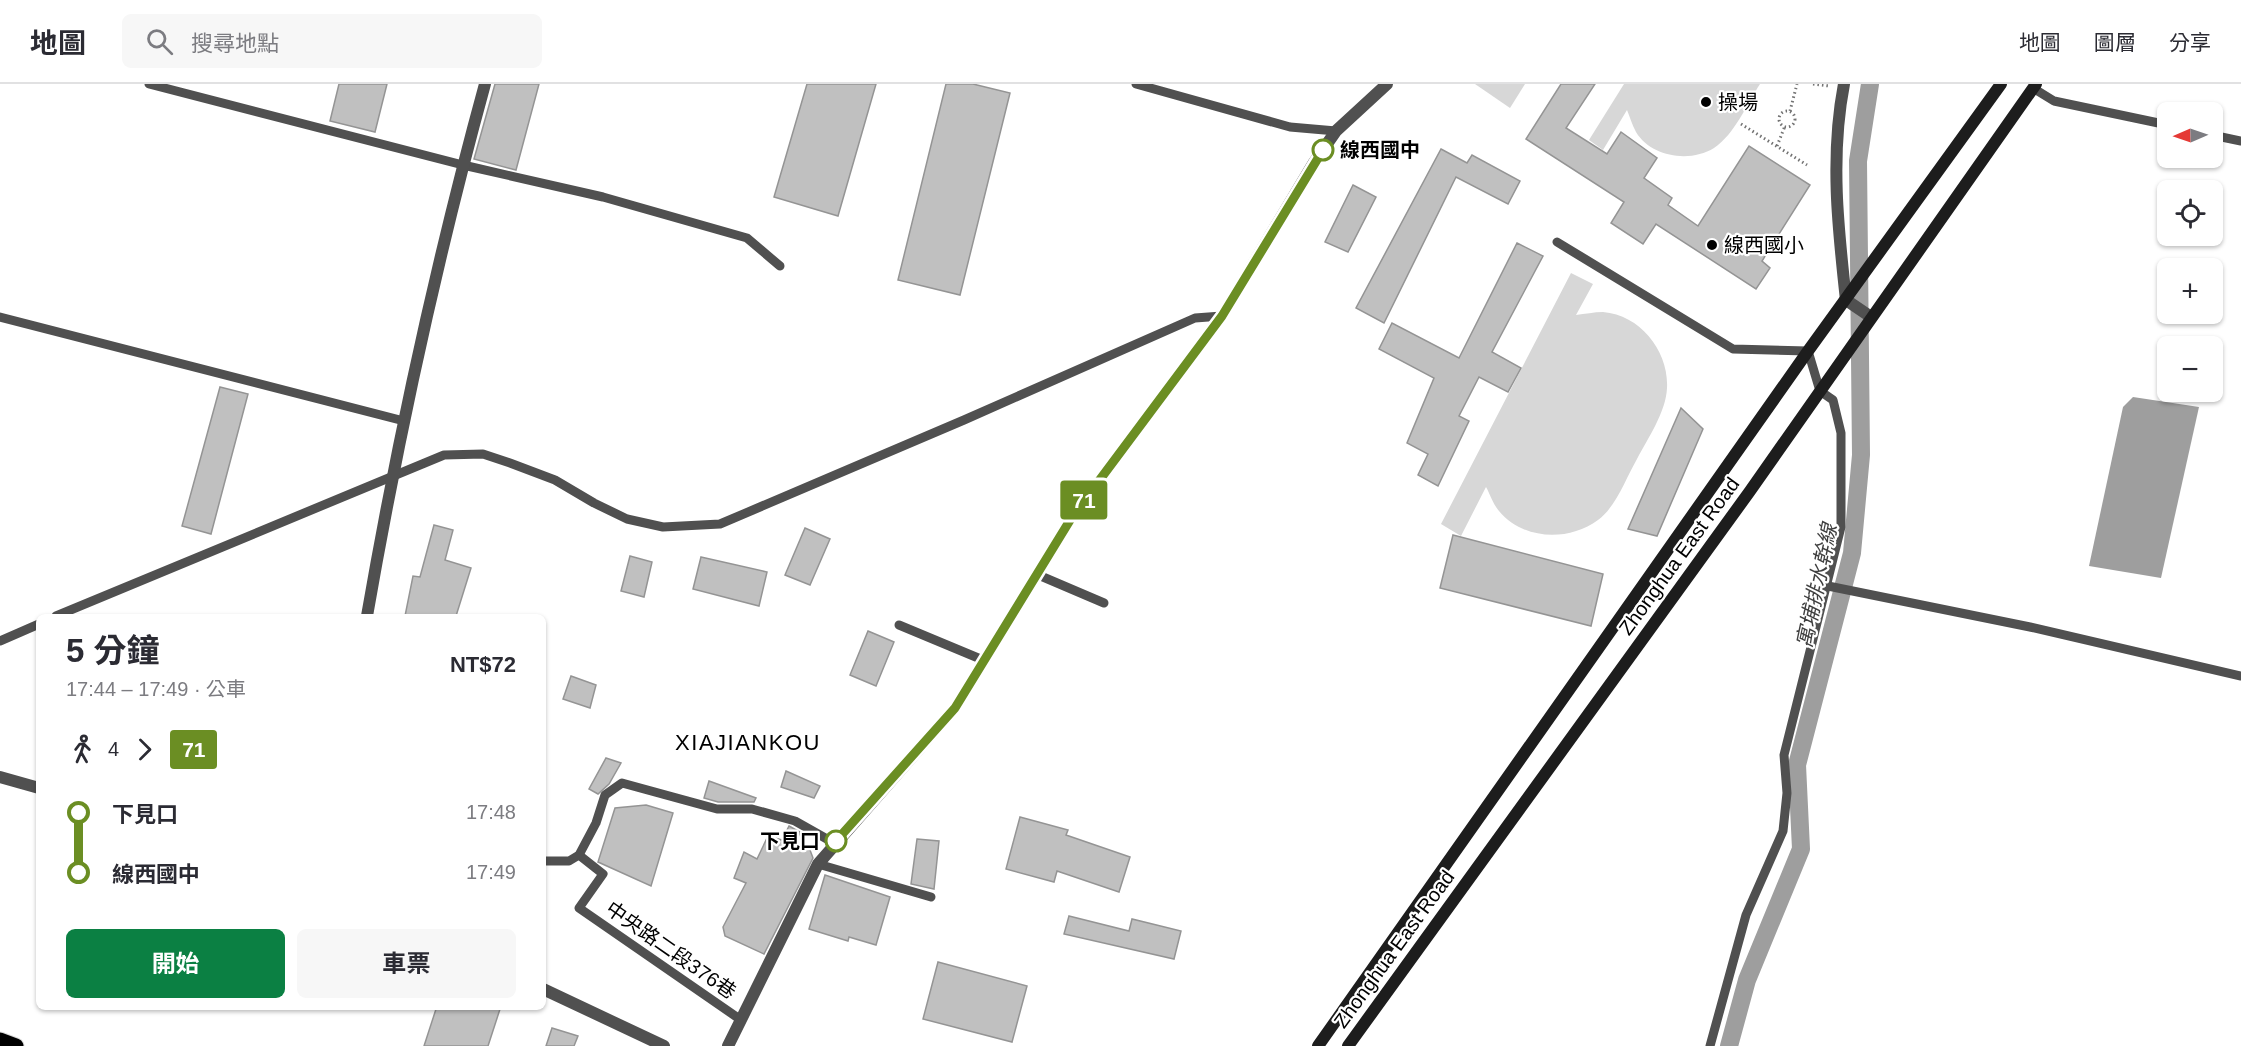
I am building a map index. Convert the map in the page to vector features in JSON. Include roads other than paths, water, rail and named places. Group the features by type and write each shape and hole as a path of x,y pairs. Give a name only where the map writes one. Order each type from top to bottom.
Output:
{"main road":[{"name":"Zhonghua East Road","path":"1318,1046 1808,351 2001,84"},
{"name":"Zhonghua East Road","path":"1348,1046 1730,520 2034,86"},
{"path":"0,1040 16,1046"}],"street":[{"path":"367,614 391,478 463,165 485,84"},
{"path":"728,1046 818,864 834,843 955,708 1072,517 1222,316 1313,164 1336,131 1387,84"},
{"path":"1839,86 1836,207 1846,300 1871,317"},
{"path":"0,777 36,787"},
{"path":"546,990 664,1046"}],"lane":[{"path":"149,84 463,165 603,197 747,238 780,266"},
{"path":"1136,84 1290,127 1336,131"},
{"path":"2034,86 2054,101 2157,123"},
{"path":"2223,137 2241,141"},
{"path":"1557,242 1733,350 1808,351 1820,391 1833,400 1841,433 1841,527 1784,755 1787,793 1783,831 1746,915 1710,1046"},
{"path":"61,614 444,455 483,454 555,480 627,519 663,527 720,524 1195,318 1222,316"},
{"path":"0,317 404,422"},
{"path":"1036,574 1104,603"},
{"path":"1828,586 2030,627 2241,676"},
{"path":"0,641 36,625"},
{"path":"899,625 983,660"},
{"path":"546,861 569,861 579,855 596,823 605,795 622,783 717,809 752,809 795,821 834,843"},
{"name":"中央路二段376巷","path":"579,855 603,874 579,908 741,1020"},
{"path":"818,864 931,897"}],"waterway":[{"name":"寓埔排水幹線","path":"1729,1046 1747,980 1801,849 1797,765 1852,553 1861,455 1858,161 1870,84"}],"place":[{"name":"操場","path":"1706,102"},
{"name":"線西國中","path":"1323,150"},
{"name":"線西國小","path":"1712,245"},
{"name":"下見口","path":"836,841"}],"district":[{"name":"XIAJIANKOU","path":"748,742"}]}
